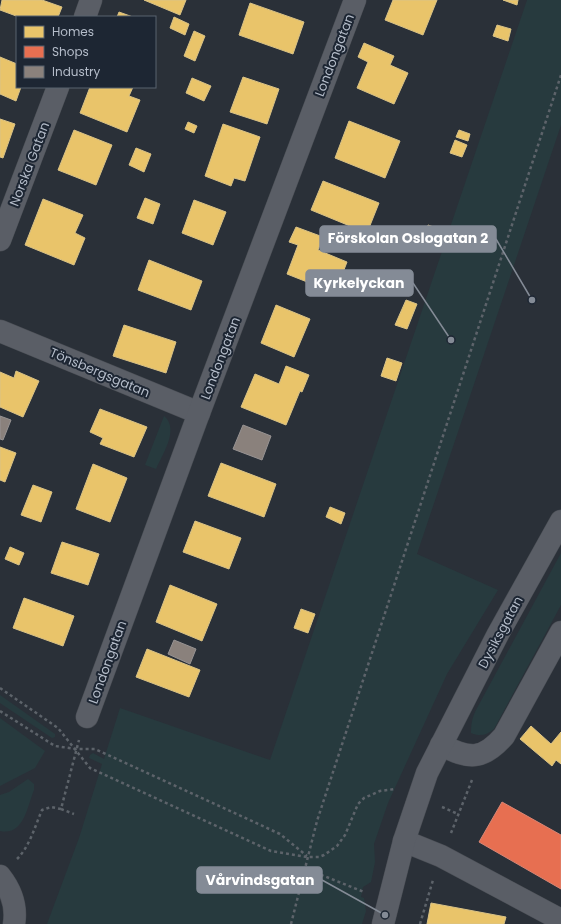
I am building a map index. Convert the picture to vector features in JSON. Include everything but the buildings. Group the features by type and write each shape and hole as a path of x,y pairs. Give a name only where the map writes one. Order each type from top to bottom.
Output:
{"street":[{"path":"85,16 92,0"},
{"name":"Londongatan","path":"87,717 199,413 355,0"},
{"name":"Norska Gatan","path":"0,240 58,88"},
{"name":"Tönsbergsgatan","path":"0,331 199,413"},
{"name":"Dysiksgatan","path":"383,924 404,841 418,795 440,745 498,634 561,521"},
{"path":"440,745 468,756 481,754 494,748 504,736 561,632"},
{"path":"404,841 441,856 561,920"},
{"path":"0,876 10,890 14,904 14,924"}],"path":[{"path":"291,924 317,821 418,506 561,75"},
{"path":"0,688 58,728 90,768 271,851 307,857 324,856 337,846 346,836 358,804 364,798 380,791 399,788 418,795 458,814"},
{"path":"0,711 55,746 76,749 95,749 280,834 307,857"},
{"path":"61,809 76,749"},
{"path":"0,876 22,854 42,810 51,807 74,814"},
{"path":"304,868 366,893"}],"green space":[{"path":"527,0 561,0 561,125 417,554 498,590 447,674 388,803 374,844 375,862 371,882 363,887 361,897 364,898 366,911 362,924 47,924 79,838 102,764 89,758 90,755 93,753 104,759 120,708 270,760"},
{"path":"164,416 168,421 170,435 156,469 145,465"},
{"path":"561,553 561,605 494,729 483,735 471,733 472,721 476,710"},
{"path":"0,695 55,734 55,737 52,738 0,703"},
{"path":"0,718 45,751 35,768 0,786"},
{"path":"28,779 34,784 34,790 23,819 14,829 0,831 0,795 9,792"}],"place":[{"name":"Förskolan Oslogatan 2","path":"532,300"},
{"name":"Kyrkelyckan","path":"451,340"},
{"name":"Vårvindsgatan","path":"385,915"}]}
